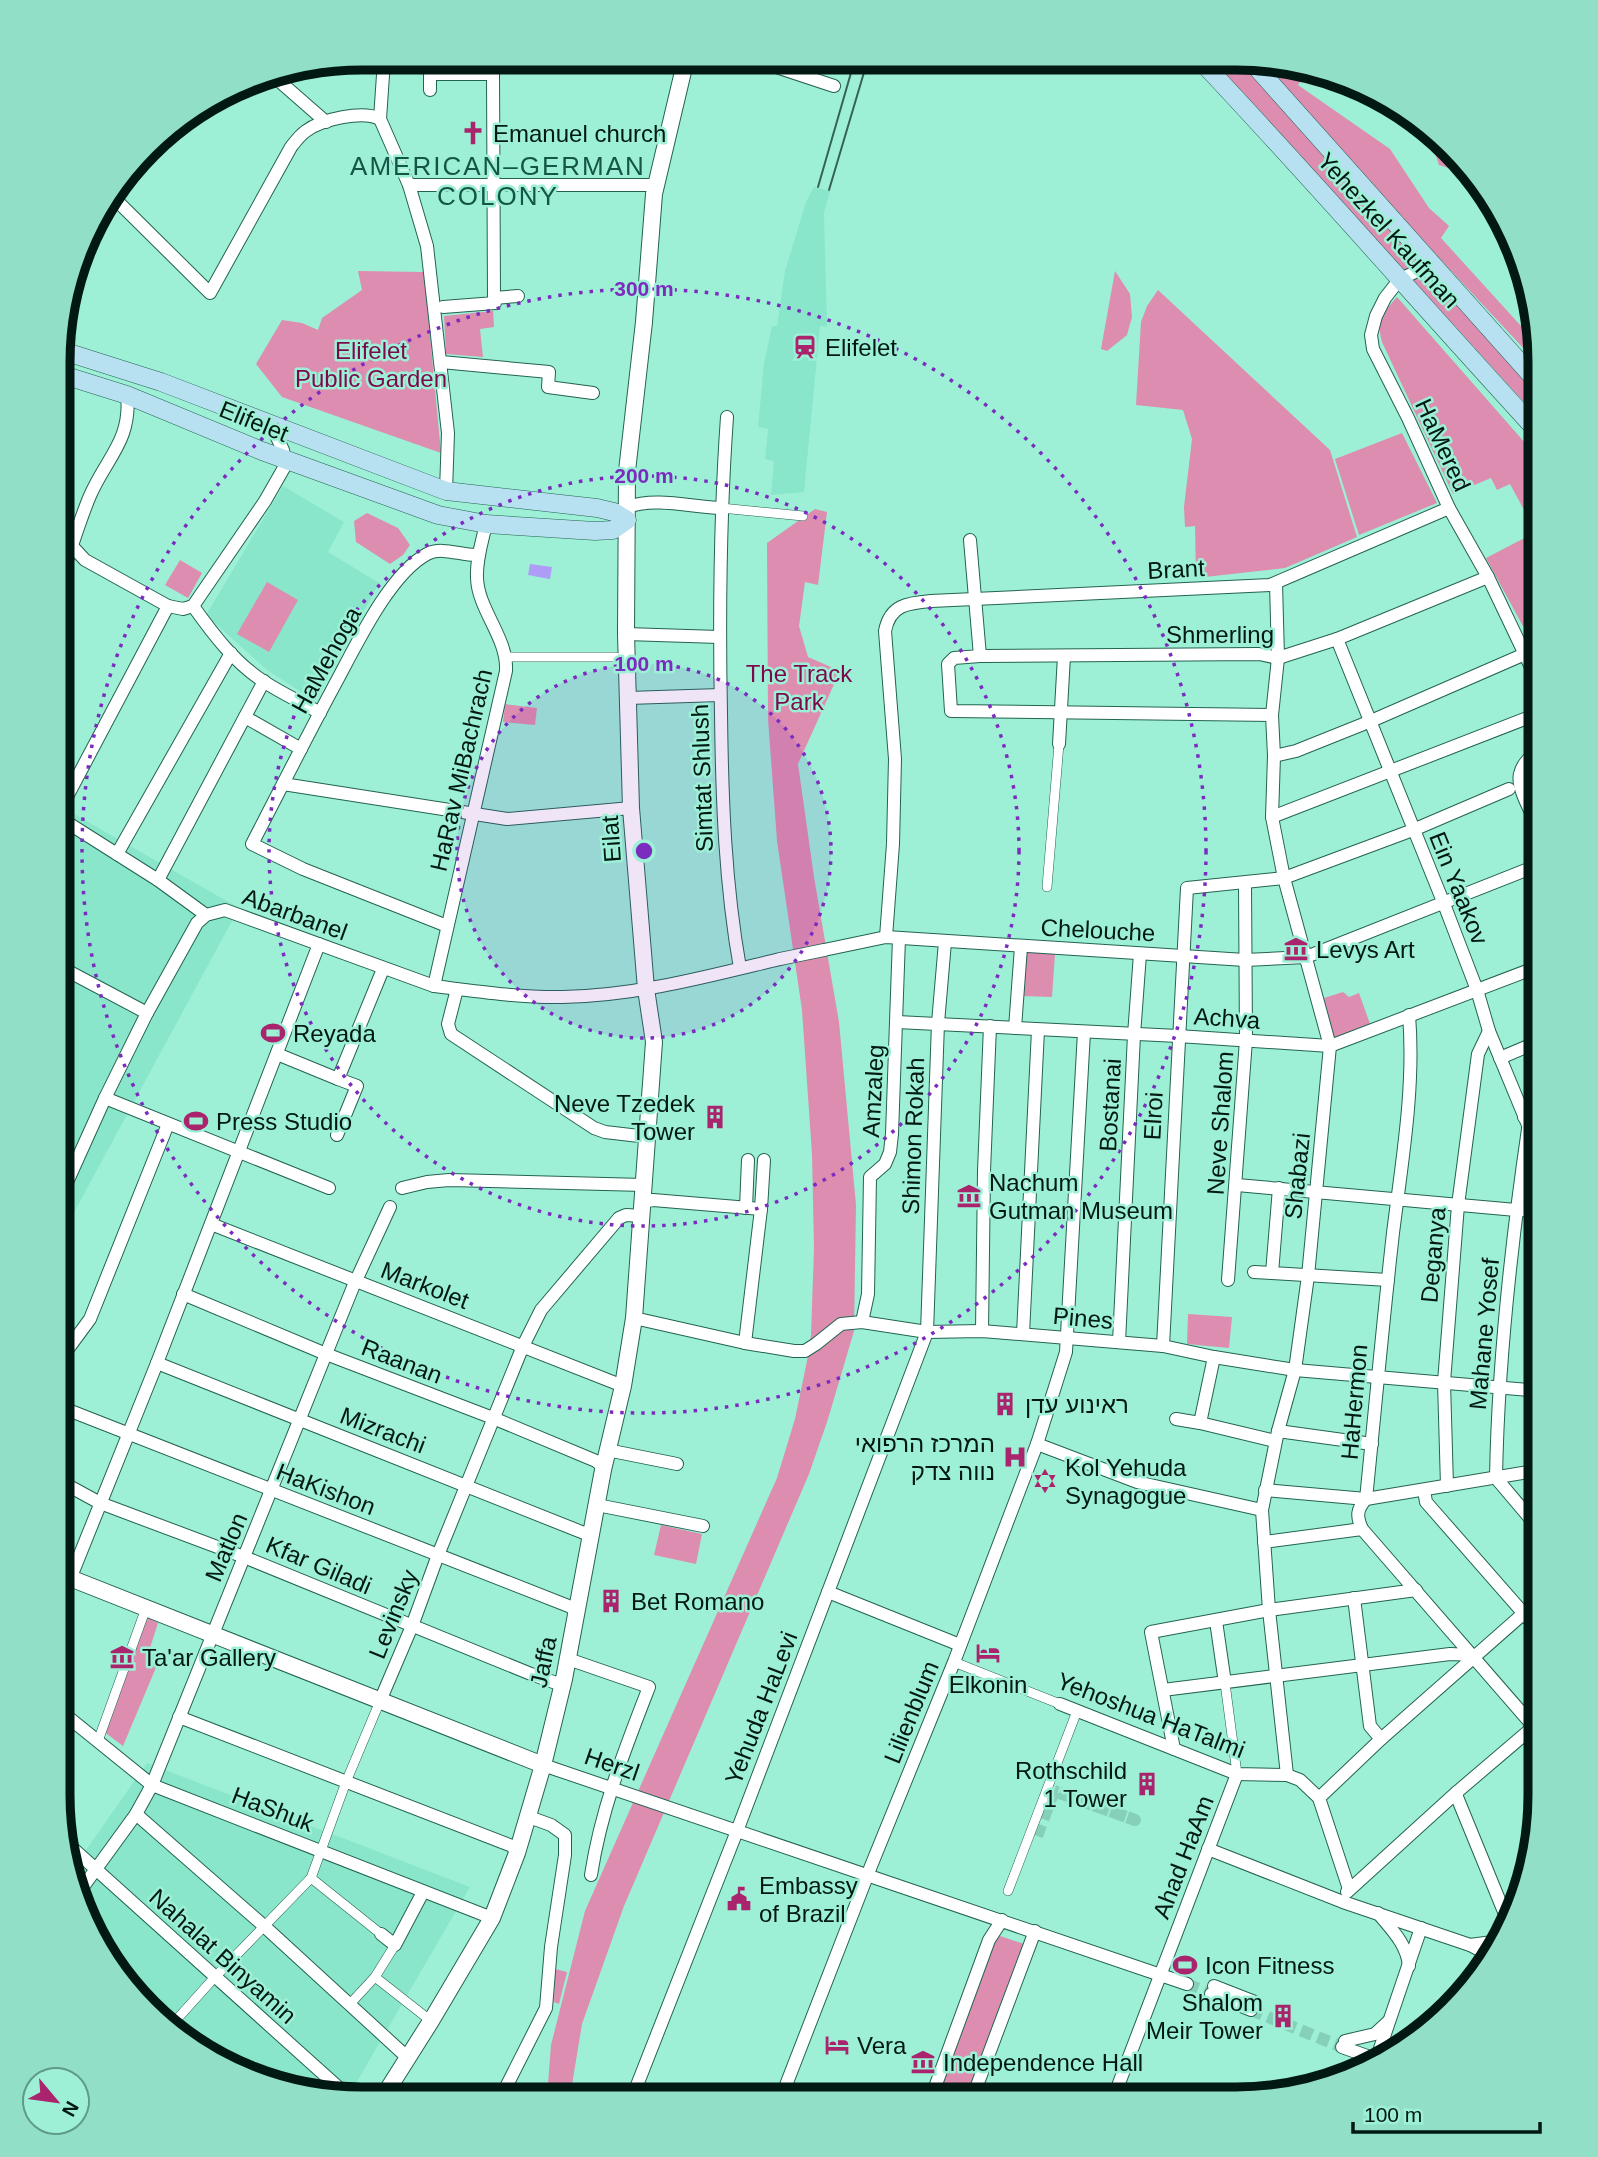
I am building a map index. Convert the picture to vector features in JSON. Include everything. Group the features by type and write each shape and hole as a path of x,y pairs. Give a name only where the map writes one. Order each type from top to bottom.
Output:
{"main road":[{"name":"Yehezkel Kaufman","path":"1209,70 1290,155 1399,280 1528,421"},
{"name":"Yehezkel Kaufman","path":"1264,71 1528,371"},
{"name":"Elifelet","path":"70,353 161,382 446,491 623,513 613,530 595,531 486,524 438,515 284,460 127,395 70,377"}],"street":[{"path":"430,70 430,90"},
{"name":"Eilat","path":"643,1209 654,1042 646,989 631,808 623,513 656,185 683,70"},
{"path":"785,70 834,86"},
{"path":"430,74 494,74 495,303 443,307"},
{"path":"383,75 380,120 409,185 427,246 448,433 446,491"},
{"path":"280,82 326,122"},
{"path":"118,202 210,293 291,148 305,131 326,122 363,114 380,120"},
{"path":"409,185 656,185"},
{"path":"1399,280 1412,272 1426,270 1456,289"},
{"name":"HaMered","path":"1399,280 1385,298 1376,316 1371,335 1373,349 1449,508 1488,578 1528,660"},
{"path":"495,298 518,296"},
{"path":"441,362 549,372 548,387 593,393"},
{"path":"70,552 89,497 126,431 129,412 127,395"},
{"name":"Simtat Shlush","path":"727,417 721,508 720,695 723,818 730,910 740,968"},
{"path":"72,546 85,560 168,606 183,609 194,606 285,467 279,439 271,425"},
{"name":"Elifelet","path":"623,513 639,504 803,516"},
{"name":"Brant","path":"892,613 908,603 1276,583 1449,508"},
{"name":"HaRav MiBachrach","path":"434,986 506,671 506,657 477,584 478,555 486,524"},
{"path":"970,540 981,656"},
{"name":"HaMehoga","path":"447,926 303,869 252,844 320,713 387,594 403,573 433,551 442,550 465,556 478,555"},
{"name":"Shmerling","path":"1062,713 951,711 948,664 954,657 981,656 1259,654 1278,658 1337,639 1488,578"},
{"name":"Shabazi","path":"1276,583 1278,658 1272,715 1272,817 1284,878 1330,1046 1308,1276 1295,1370 1277,1436 1262,1510 1269,1610 1287,1774"},
{"path":"70,791 168,606"},
{"path":"194,606 231,653 264,681 320,713"},
{"name":"Amzaleg","path":"862,1322 868,1294 870,1177 885,1164 890,1152 897,1022 892,938 895,759 885,631 892,613"},
{"path":"626,634 719,636"},
{"name":"Ein Yaakov","path":"1337,639 1444,904 1477,990 1489,1031 1528,1127"},
{"path":"117,854 231,653"},
{"path":"1273,756 1296,751 1371,721 1525,654"},
{"path":"1047,887 1062,713 1064,656"},
{"path":"506,657 616,657"},
{"path":"158,880 264,681"},
{"path":"628,698 720,695"},
{"path":"1062,713 1272,715"},
{"path":"245,717 301,749"},
{"path":"1272,817 1528,718"},
{"path":"1528,760 1520,773 1520,785 1528,804"},
{"path":"283,784 507,819 631,808"},
{"path":"1245,884 1284,878 1413,830 1509,789"},
{"path":"1524,795 1528,795"},
{"name":"Abarbanel","path":"70,824 158,880 206,915 225,910 434,986 563,997 646,989"},
{"name":"Chelouche","path":"646,989 892,938 1244,960 1306,957 1528,869"},
{"name":"Elroi","path":"1163,1346 1187,888 1245,884"},
{"name":"Neve Shalom","path":"1228,1280 1246,1041 1245,884"},
{"path":"70,1176 147,1013 197,923 206,915"},
{"name":"Shimon Rokah","path":"927,1332 937,1023 945,942"},
{"path":"70,1562 100,1503 157,1363 319,944"},
{"path":"1016,1028 1021,947"},
{"name":"Bostanai","path":"1119,1342 1140,954"},
{"path":"338,1079 383,969"},
{"name":"Achva","path":"897,1022 1330,1046 1528,971"},
{"path":"70,973 147,1013"},
{"path":"457,989 448,1024 451,1034 594,1128 605,1132 648,1137"},
{"name":"HaHermon","path":"1362,1529 1358,1520 1358,1508 1366,1499 1412,1051 1409,1015"},
{"path":"982,1331 984,1171 990,1026"},
{"path":"1023,1334 1038,1030"},
{"name":"Deganya","path":"1447,1486 1444,1382 1458,1205 1478,1054 1489,1031"},
{"name":"Lilienblum","path":"785,2087 867,1875 954,1662 1037,1444 1062,1370 1067,1338 1084,1032"},
{"path":"1500,1058 1528,1046"},
{"path":"276,1054 357,1086 337,1135"},
{"path":"105,1098 329,1188"},
{"name":"Mahane Yosef","path":"1496,1478 1498,1389 1519,1210 1526,1122"},
{"path":"70,1346 90,1319 168,1124"},
{"path":"746,1208 748,1160"},
{"path":"745,1343 764,1160"},
{"path":"402,1188 449,1180 644,1185"},
{"path":"1237,1185 1528,1211"},
{"path":"1272,1273 1279,1188"},
{"name":"Levinsky","path":"176,2020 311,1878 346,1782 412,1626 493,1418 541,1310 619,1218 643,1209 653,1200 761,1209"},
{"name":"Matlon","path":"84,1885 136,1814 152,1785 356,1280 390,1207"},
{"name":"Jaffa","path":"389,2087 492,1918 529,1817 564,1679 607,1450 623,1386 634,1318 643,1209"},
{"name":"Markolet","path":"211,1224 623,1386"},
{"path":"1254,1272 1388,1280"},
{"name":"Raanan","path":"183,1294 326,1354 493,1418 596,1461 604,1468"},
{"name":"Pines","path":"634,1318 745,1343 805,1350 816,1345 841,1324 862,1322 927,1332 982,1331 1163,1346 1295,1370 1528,1390"},
{"name":"Yehuda HaLevi","path":"636,2087 927,1332"},
{"path":"1200,1423 1214,1357"},
{"name":"Mizrachi","path":"157,1363 584,1533 593,1530"},
{"name":"HaKishon","path":"70,1411 570,1607 577,1614"},
{"path":"1176,1419 1277,1436 1371,1444"},
{"path":"1037,1444 1137,1482 1262,1510"},
{"path":"607,1450 677,1464"},
{"path":"1265,1490 1366,1499 1528,1472"},
{"path":"1496,1478 1528,1517"},
{"name":"Kfar Giladi","path":"70,1487 100,1503 244,1557 541,1678 556,1683 564,1679"},
{"path":"1424,1490 1426,1502 1528,1618"},
{"path":"597,1505 703,1526"},
{"path":"1264,1542 1362,1529 1528,1715"},
{"name":"Herzl","path":"70,1576 543,1765 1161,1973 1172,1973 1189,1981"},
{"path":"1174,1749 1152,1632 1269,1610 1416,1590"},
{"path":"828,1592 960,1645"},
{"path":"1354,1598 1370,1726 1381,1739"},
{"path":"98,1741 146,1608"},
{"path":"1319,1798 1474,1655 1528,1610"},
{"name":"Ahad HaAm","path":"1118,2087 1237,1774 1216,1621"},
{"path":"1163,1690 1450,1654 1474,1655"},
{"path":"568,1659 649,1687 611,1788 597,1835 591,1875"},
{"name":"Yehoshua HaTalmi","path":"954,1662 1237,1774 1287,1774"},
{"path":"1007,1891 1077,1711"},
{"path":"179,1717 512,1846 517,1853"},
{"name":"HaShuk","path":"70,1719 152,1785 492,1918"},
{"path":"1343,1902 1349,1889 1528,1733"},
{"path":"1287,1774 1310,1787 1319,1798 1349,1889"},
{"path":"1457,1792 1504,1912"},
{"path":"136,1814 264,1926 408,2058"},
{"path":"506,2087 546,2008 551,1947 565,1855 565,1835 559,1829 529,1817"},
{"path":"1208,1849 1421,1931 1483,1951"},
{"name":"Nahalat Binyamin","path":"76,1852 336,2086"},
{"path":"311,1878 395,1945"},
{"path":"349,2005 375,1977 423,1892"},
{"path":"1377,1913 1402,1943 1409,1966"},
{"path":"935,2087 989,1940 1002,1920"},
{"path":"976,2087 1035,1931"},
{"path":"1381,2048 1421,1931"},
{"path":"1470,1945 1488,1943"},
{"path":"375,1977 431,2021"},
{"path":"1213,1990 1253,2006"},
{"path":"1366,2056 1344,2044 1375,2034 1390,2019"}],"shaded area":[{"path":"814,187 830,191 824,213 827,327 820,326 804,492 771,495 774,461 765,459 768,429 758,427 764,363 772,326 777,326 785,271 806,202"},
{"path":"283,486 344,522 328,552 379,583 315,701 267,670 206,615"},
{"path":"530,564 552,567 550,579 528,575"},
{"path":"70,812 239,908 70,1220"},
{"path":"147,1763 470,1887 354,2087 324,2085 286,2077 250,2065 216,2048 169,2015 142,1988 109,1941 92,1907 78,1861"}],"green space":[{"path":"1217,70 1249,71 1426,265 1418,264 1402,273"},
{"path":"1276,72 1302,78 1298,85 1390,149 1429,208 1449,226 1441,238 1521,326 1526,324 1528,353 1286,94 1274,78"},
{"path":"1432,145 1458,171 1439,165"},
{"name":"Elifelet Public Garden","path":"358,271 424,272 441,453 282,397 256,364 282,320 302,323 318,330 322,318 362,290"},
{"path":"1115,271 1130,294 1132,317 1127,335 1107,351 1101,349"},
{"path":"1421,275 1434,280 1453,296 1528,382 1528,407 1411,278"},
{"path":"1158,290 1330,450 1357,537 1285,568 1196,578 1195,526 1185,527 1184,507 1192,439 1183,410 1136,405 1141,322 1147,306"},
{"path":"1397,297 1528,446 1528,517 1510,484 1497,490 1491,478 1453,494 1382,342 1380,323 1387,308"},
{"path":"493,311 494,327 480,329 483,357 446,354 444,316"},
{"path":"1402,433 1437,503 1359,535 1335,459"},
{"name":"The Track Park","path":"815,509 827,512 818,585 805,582 799,626 808,657 840,671 798,764 839,1022 856,1205 854,1331 809,1474 624,1906 582,2024 572,2087 548,2087 551,2045 585,1911 777,1478 795,1419 811,1335 814,1248 812,1154 802,1010 777,841 768,719 767,543"},
{"path":"367,513 398,528 410,545 403,555 390,564 356,542 354,521"},
{"path":"1528,536 1528,635 1486,558"},
{"path":"180,560 202,573 188,598 165,585"},
{"path":"267,582 298,600 269,652 237,634"},
{"path":"505,704 537,708 535,725 503,722"},
{"path":"1023,952 1055,954 1052,997 1021,996"},
{"path":"1343,992 1349,997 1359,993 1370,1024 1334,1039 1324,998"},
{"path":"1188,1314 1232,1317 1229,1348 1187,1344"},
{"path":"661,1525 702,1534 696,1564 654,1555"},
{"path":"141,1614 158,1623 149,1651 160,1658 123,1746 99,1728"},
{"path":"997,1935 1024,1944 971,2087 940,2087"},
{"path":"555,1969 567,1972 559,2004 554,2002"}],"tunnel":[{"path":"1037,1836 1054,1791 1135,1820 1054,1791"},
{"path":"1187,1984 1211,1994"},
{"path":"1251,2010 1342,2047"}],"tram line":[{"path":"818,187 852,70"},
{"path":"829,190 865,70"}],"place":[{"name":"Emanuel church","path":"473,133"},
{"name":"Elifelet","path":"805,347"},
{"name":"Levys Art","path":"1296,949"},
{"name":"Reyada","path":"273,1033"},
{"name":"Neve Tzedek Tower","path":"715,1117"},
{"name":"Press Studio","path":"196,1121"},
{"name":"Nachum Gutman Museum","path":"969,1196"},
{"name":"ראינוע עדן","path":"1005,1404"},
{"name":"המרכז הרפואי נווה צדק","path":"1015,1457"},
{"name":"Kol Yehuda Synagogue","path":"1045,1481"},
{"name":"Bet Romano","path":"611,1601"},
{"name":"Elkonin","path":"988,1653"},
{"name":"Ta'ar Gallery","path":"122,1657"},
{"name":"Rothschild 1 Tower","path":"1147,1784"},
{"name":"Embassy of Brazil","path":"739,1899"},
{"name":"Icon Fitness","path":"1185,1965"},
{"name":"Shalom Meir Tower","path":"1283,2016"},
{"name":"Vera","path":"837,2045"},
{"name":"Independence Hall","path":"923,2062"}],"district":[{"name":"AMERICAN–GERMAN COLONY","path":"498,181"}]}
